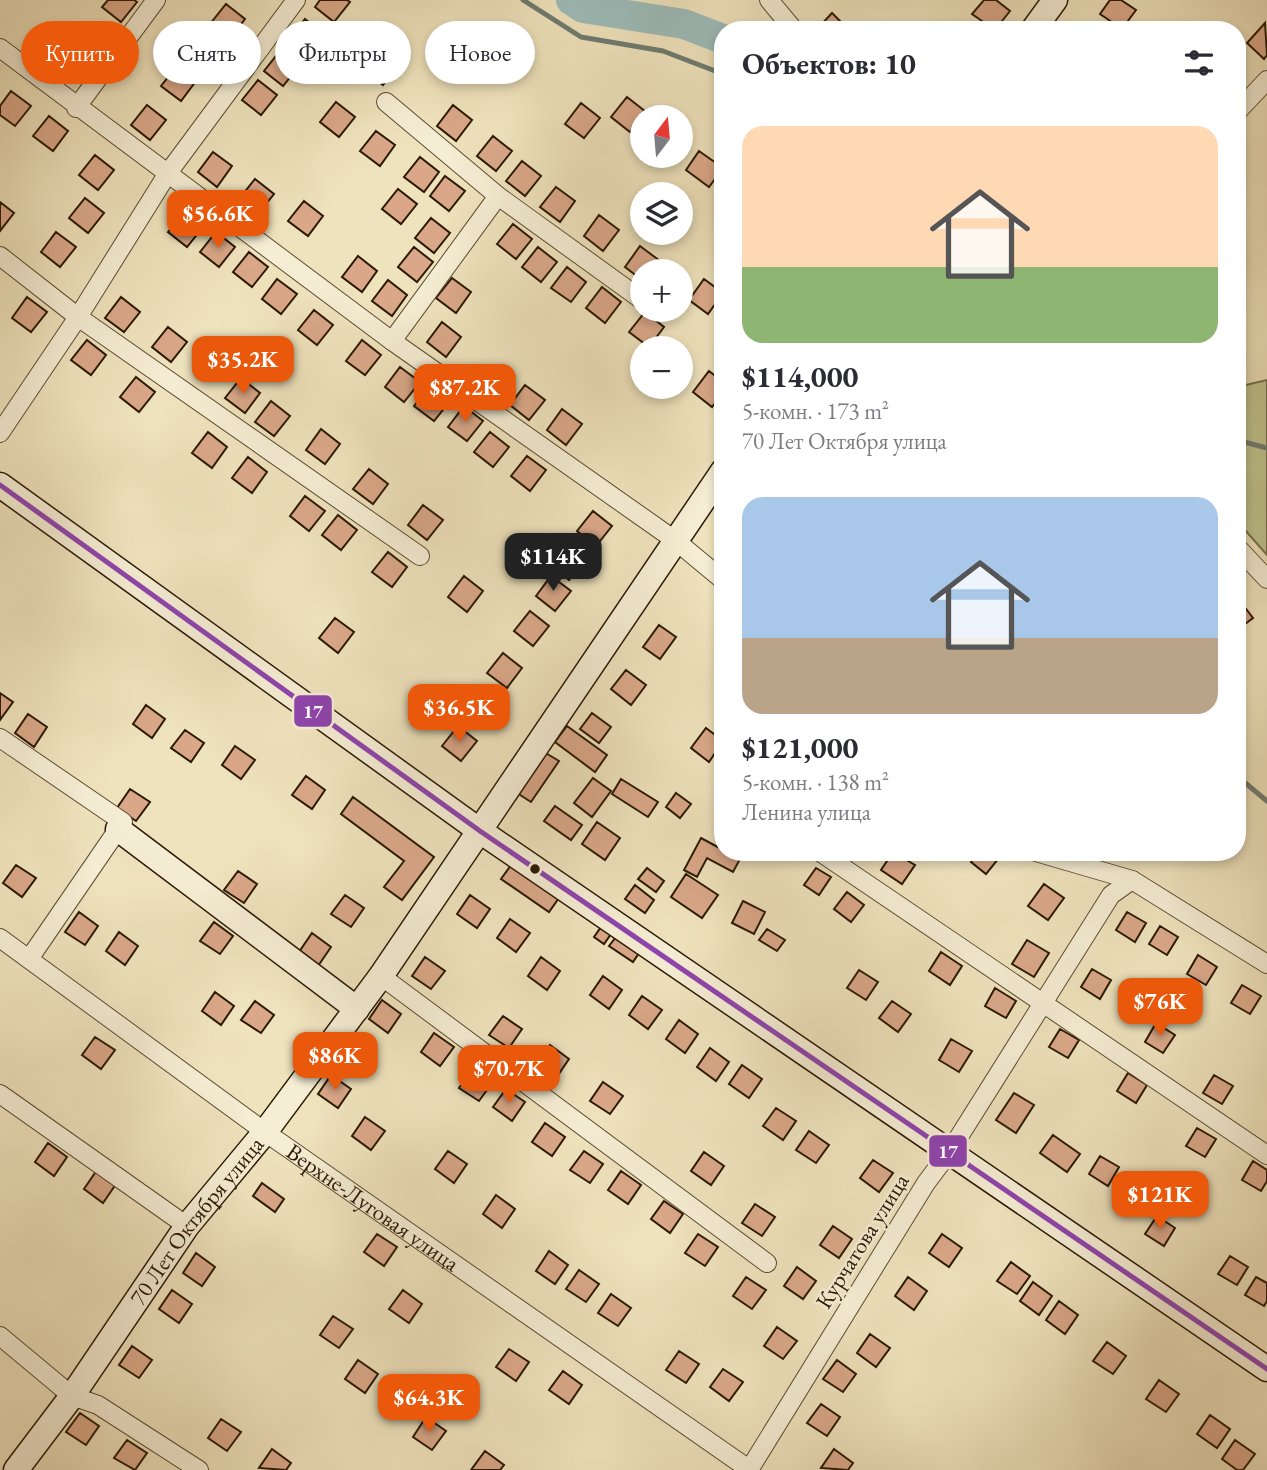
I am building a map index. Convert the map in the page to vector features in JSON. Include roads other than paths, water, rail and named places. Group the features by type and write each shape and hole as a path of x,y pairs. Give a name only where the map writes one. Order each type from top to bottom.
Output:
{"street":[{"path":"76,108 156,0"},
{"path":"0,433 78,317 167,173 296,0"},
{"path":"769,0 786,21"},
{"path":"1040,21 1055,0"},
{"path":"0,48 76,108 392,341 676,541 714,573"},
{"path":"1246,102 1267,80"},
{"path":"386,102 498,196 630,291"},
{"path":"392,341 498,196"},
{"path":"0,256 78,317 420,556"},
{"name":"70 Лет Октября улица","path":"16,1470 72,1396 187,1226 265,1132 381,976 714,484"},
{"path":"0,485 480,831 1267,1369"},
{"path":"1246,557 1267,579"},
{"path":"0,738 121,825 357,1009"},
{"path":"29,959 121,825"},
{"path":"833,861 1267,1155"},
{"path":"1068,861 1132,880 1267,964"},
{"name":"Курчатова улица","path":"750,1470 926,1183 950,1151 1111,895 1132,880"},
{"name":"Верхне-Луговая улица","path":"0,938 265,1132 750,1470"},
{"path":"381,976 767,1263"},
{"path":"0,1094 187,1226"},
{"path":"0,1336 72,1396 99,1405 199,1470"}],"waterway":[{"path":"523,0 581,37 663,51 714,71"},
{"path":"571,0 583,8 684,24 714,36"},
{"path":"1246,442 1267,448"},
{"path":"1246,784 1267,801"}]}
